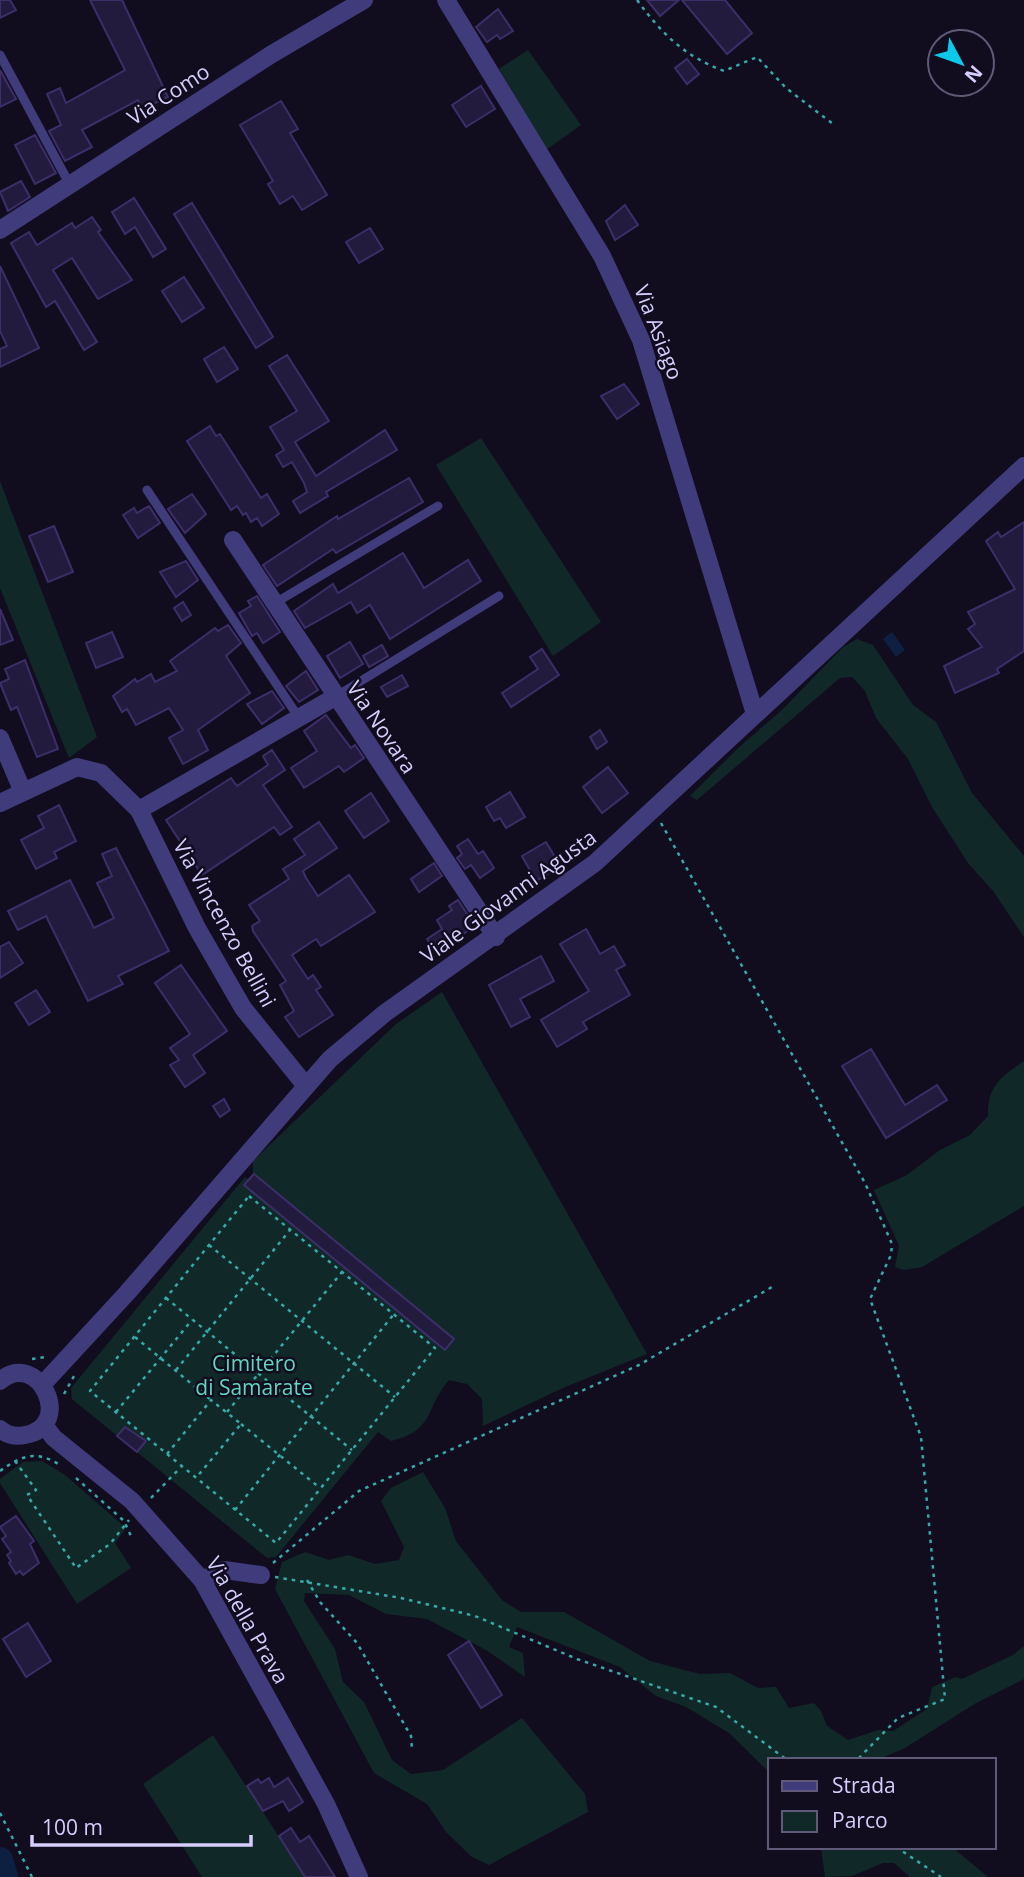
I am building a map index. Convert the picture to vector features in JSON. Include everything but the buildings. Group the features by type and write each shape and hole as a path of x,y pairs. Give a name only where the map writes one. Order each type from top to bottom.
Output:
{"street":[{"name":"Via Como","path":"0,230 272,54 364,0"},
{"name":"Via Asiago","path":"446,0 602,256 641,340 755,714"},
{"name":"Viale Giovanni Agusta","path":"43,1384 127,1293 306,1086 357,1035 579,876 654,811 1024,466"},
{"name":"Via Novara","path":"233,540 496,937"},
{"path":"139,810 335,697"},
{"path":"0,738 23,792"},
{"name":"Via Vincenzo Bellini","path":"0,803 64,771 88,769 112,782 129,804 139,810 197,928 243,1008 306,1086"},
{"path":"0,1381 18,1374 32,1376 43,1384 50,1404 44,1425 32,1434 18,1437 0,1449"},
{"name":"Via della Prava","path":"44,1425 54,1438 132,1502 202,1580 326,1804 359,1877"},
{"path":"0,1429 18,1437"},
{"path":"202,1580 224,1570 261,1575"}],"lane":[{"path":"0,55 71,186"},
{"path":"147,490 299,719"},
{"path":"275,604 438,506"},
{"path":"335,697 499,596"}],"path":[{"path":"638,0 656,26 695,60 724,71 757,57 786,88 833,124"},
{"path":"654,811 865,1183 892,1244 891,1255 870,1299 921,1437 945,1699 898,1718 859,1758"},
{"path":"249,1196 290,1230 435,1348 276,1543 90,1391 249,1196"},
{"path":"176,1370 290,1230"},
{"path":"209,1245 396,1397"},
{"path":"227,1412 342,1272"},
{"path":"261,1575 359,1491 639,1365 772,1287"},
{"path":"166,1298 352,1450"},
{"path":"235,1510 394,1314"},
{"path":"116,1413 192,1320"},
{"path":"134,1337 320,1489"},
{"path":"167,1454 211,1399"},
{"path":"196,1478 241,1424"},
{"path":"0,1471 15,1461 37,1454 65,1468"},
{"path":"15,1461 36,1490 27,1495 76,1568 110,1544 126,1523"},
{"path":"147,1503 181,1466"},
{"path":"75,1477 126,1523 131,1536"},
{"path":"261,1575 307,1580 401,1598 475,1616 577,1659 716,1707 784,1758"},
{"path":"307,1580 320,1602 357,1643 411,1736 412,1750"},
{"path":"0,1813 32,1877"},
{"path":"899,1849 941,1877"}],"green space":[{"path":"528,50 581,125 546,150 499,69"},
{"path":"481,438 601,622 553,656 436,465"},
{"path":"0,481 97,737 69,758 0,588"},
{"path":"857,639 873,645 913,705 936,722 972,793 1024,856 1024,937 993,891 968,863 932,807 908,759 876,718 865,691 852,677 840,678 697,800 690,796 737,749 782,710 843,647"},
{"name":"Cimitero di Samarate","path":"442,992 647,1354 565,1387 483,1426 482,1399 467,1384 449,1380 423,1425 416,1431 391,1441 378,1432 276,1557 267,1558 72,1399 71,1388 245,1177 249,1180 253,1174 253,1161 396,1024"},
{"path":"1024,1061 1024,1206 922,1267 904,1270 895,1267 899,1246 874,1190 907,1175 940,1150 970,1135 988,1116 990,1097 997,1083"},
{"path":"42,1461 65,1475 126,1528 115,1543 131,1568 77,1604 0,1483 0,1479 23,1462"},
{"path":"423,1472 445,1508 456,1541 502,1600 521,1612 564,1612 650,1661 700,1674 730,1673 758,1688 776,1687 789,1708 814,1703 821,1711 827,1726 848,1740 878,1730 893,1731 927,1709 932,1687 956,1677 962,1679 1013,1655 1024,1646 1024,1679 976,1703 905,1748 882,1758 768,1758 768,1771 729,1733 686,1707 656,1696 620,1667 517,1627 509,1647 523,1653 525,1677 486,1650 427,1619 386,1614 349,1595 305,1593 304,1601 335,1649 343,1682 364,1702 392,1760 411,1774 443,1770 522,1718 585,1794 588,1812 489,1865 472,1857 447,1833 427,1804 374,1773 275,1589 282,1562 305,1552 329,1560 348,1555 375,1564 399,1560 404,1547 381,1501 391,1488"},
{"path":"213,1735 305,1877 202,1877 143,1784"},
{"path":"821,1849 954,1849 988,1877 910,1877 894,1863 883,1863 852,1876 825,1877"}],"water":[{"path":"892,632 905,650 896,657 883,639"}],"waterway":[{"path":"0,1860 5,1877"}]}
